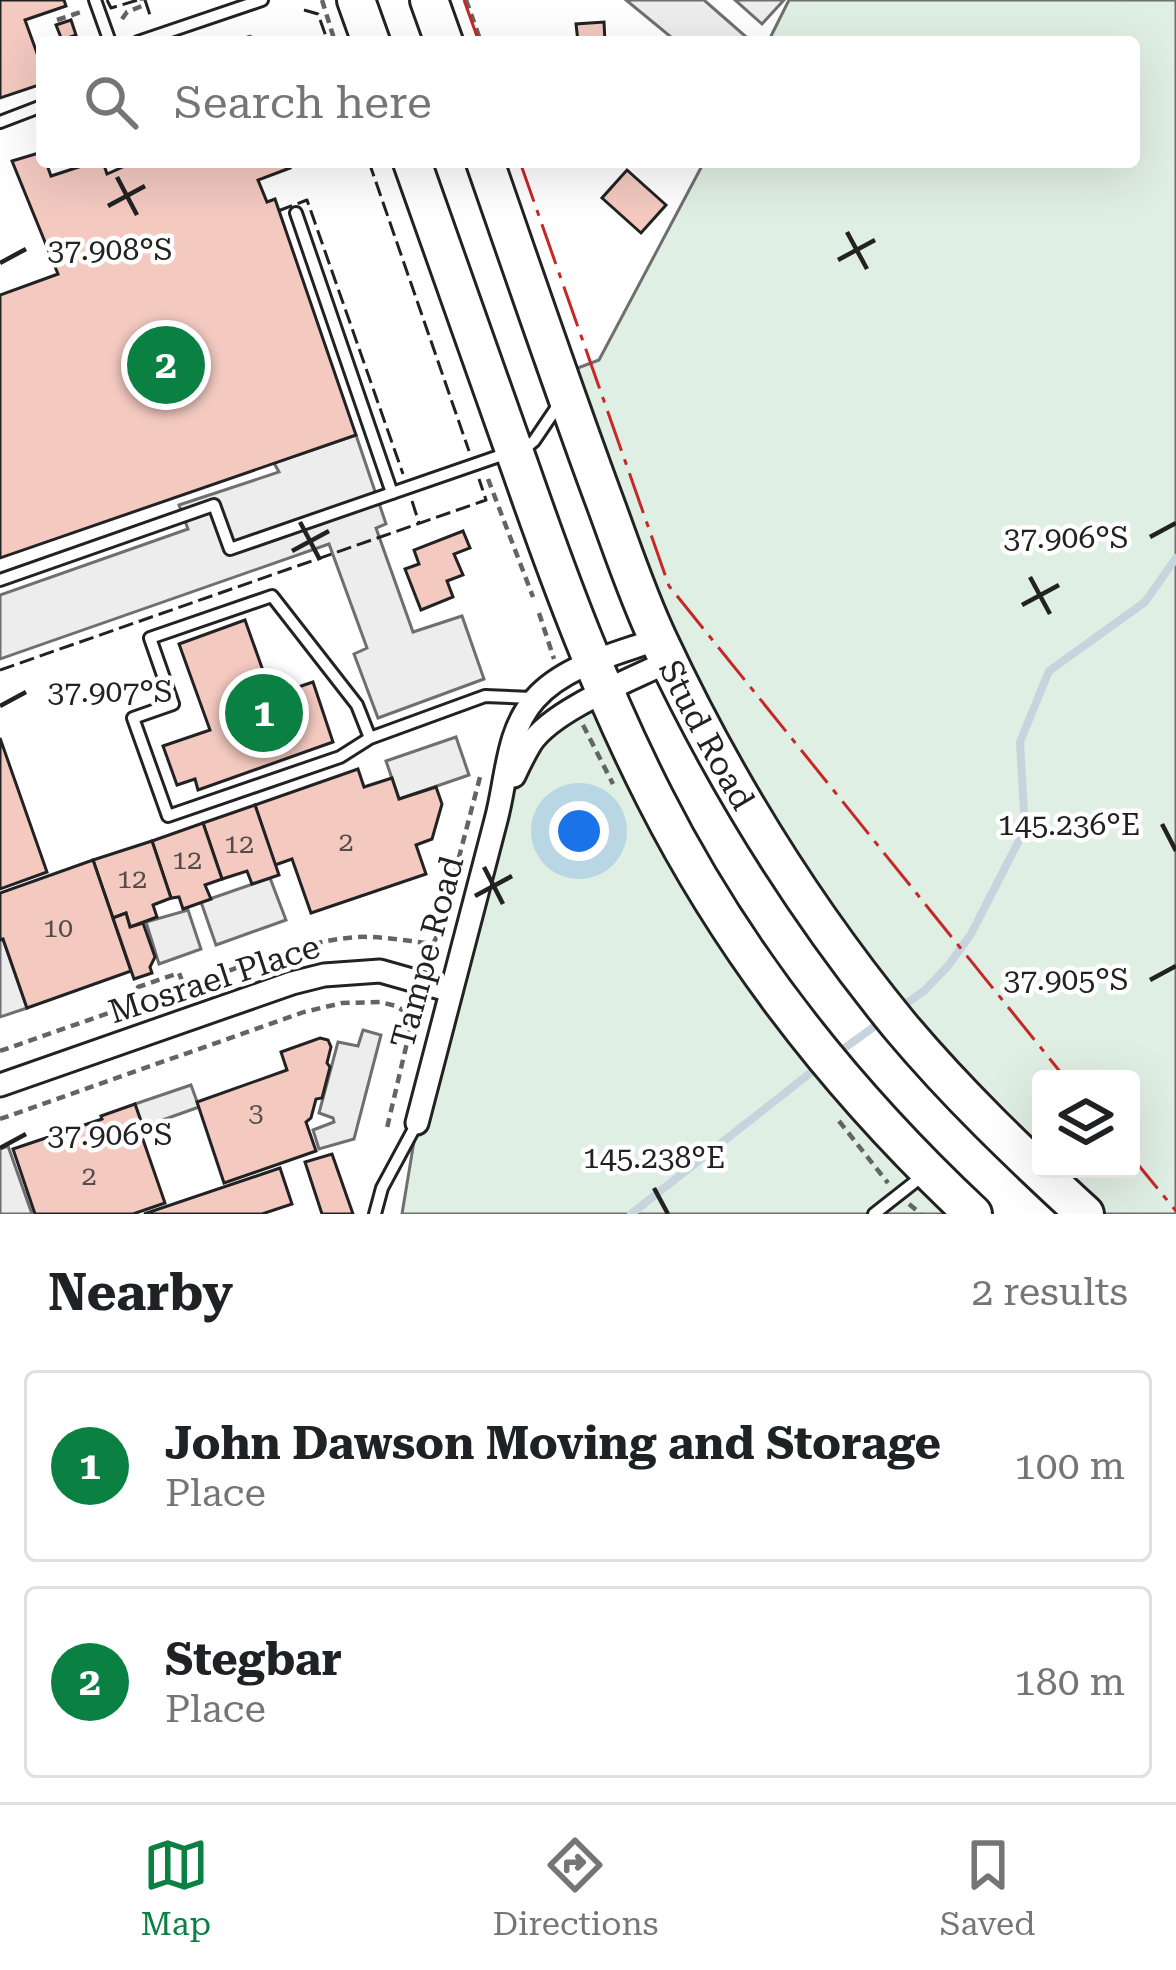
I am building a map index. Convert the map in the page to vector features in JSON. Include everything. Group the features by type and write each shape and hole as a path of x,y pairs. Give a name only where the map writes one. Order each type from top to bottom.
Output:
{"highway":[{"path":"356,0 368,36"},
{"path":"429,0 442,36"},
{"path":"414,168 498,456 656,800 835,1091 973,1214"},
{"name":"Stud Road","path":"487,168 565,394 663,650 727,774 787,871 900,1025 996,1131 1085,1214"}],"street":[{"name":"Tampe Road","path":"502,798 532,740 598,678 663,650"},
{"name":"Tampe Road","path":"416,1124 502,798 513,738 524,712 563,676 598,678 663,650"},
{"name":"Mosrael Place","path":"0,1085 324,975 380,971 451,991"}],"lane":[{"path":"95,0 108,36"},
{"path":"156,36 262,0"},
{"path":"0,122 36,108"},
{"path":"296,213 392,493"},
{"path":"0,580 214,505 230,549 534,441 565,394"},
{"path":"370,738 357,705 272,596 150,638 173,704 133,718 168,815 340,757 370,738 485,697 536,698"},
{"path":"375,1214 382,1189 416,1124"},
{"path":"874,1214 928,1172"}],"path":[{"path":"122,19 142,7 142,0"},
{"path":"322,0 333,36"},
{"path":"466,0 479,36"},
{"path":"57,20 84,11"},
{"path":"498,456 554,659"},
{"path":"0,1051 143,1001 138,987 179,973 184,986 302,946 343,938 433,944 485,759"},
{"path":"0,1119 304,1012 362,1001 396,1006 413,1017 387,1127"},
{"path":"835,1091 852,1140 897,1194 921,1214"}],"green space":[{"path":"789,0 1176,0 1176,1214 1085,1214 1046,1178 1140,1178 1140,1070 1032,1070 1032,1165 996,1131 727,774 559,375 599,360 701,168 1140,168 1140,36 771,36"},
{"path":"604,693 698,874 973,1214 402,1214 417,1123 502,798 533,740"}],"shaded area":[{"path":"626,0 704,0 745,36 670,36"},
{"path":"735,0 784,0 762,24"},
{"path":"356,435 386,524 376,528 413,632 462,616 484,679 378,718 354,654 367,648 329,544 0,659 0,595 188,529 179,505 279,472 274,463"},
{"path":"456,737 469,775 399,799 386,761"},
{"path":"270,878 286,920 216,945 201,902"},
{"path":"188,910 201,949 159,964 146,922"},
{"path":"0,940 27,1008 0,1017"},
{"path":"363,1030 381,1035 354,1139 319,1149 313,1130 334,1122 319,1113 338,1042 358,1046"},
{"path":"191,1085 199,1107 143,1127 135,1104"},
{"path":"8,1146 32,1214 0,1214 0,1149"}],"building":[{"path":"0,0 64,0 66,6 25,20 36,50 36,86 0,98"},
{"path":"71,20 76,35 60,36 56,25"},
{"path":"604,22 605,36 577,36 576,24"},
{"path":"36,154 36,168 48,168 51,176 76,168 105,168 107,174 120,168 290,168 258,180 267,202 275,199 356,435 0,558 0,295 58,274 12,161"},
{"path":"627,170 666,205 641,233 602,198"},
{"path":"463,531 470,548 454,554 463,575 447,581 453,597 421,610 405,569 419,564 414,550"},
{"path":"245,620 272,696 313,682 333,742 198,790 195,779 177,785 163,746 210,730 179,644"},
{"path":"0,738 47,872 0,889"},
{"path":"358,769 364,787 392,778 399,799 436,787 442,804 432,839 416,845 426,874 311,913 292,859 275,865 255,805"},
{"path":"255,805 279,875 252,884 247,871 222,879 203,823"},
{"path":"203,823 222,879 205,885 211,899 183,909 179,897 171,898 152,841"},
{"path":"152,841 171,898 153,905 157,917 130,927 126,913 113,918 93,860"},
{"path":"93,860 131,971 27,1008 0,940 0,893"},
{"path":"126,913 130,927 143,923 155,957 152,973 134,979 113,918"},
{"path":"320,1038 331,1047 322,1098 316,1099 306,1122 316,1151 224,1183 197,1102 287,1070 281,1052"},
{"path":"135,1104 165,1203 133,1214 35,1214 13,1149"},
{"path":"332,1154 353,1214 322,1214 305,1162"},
{"path":"280,1168 292,1204 262,1214 144,1214"}],"waterway":[{"path":"899,1009 925,990 971,934 1025,829 1020,742 1049,671 1145,602 1176,558"},
{"path":"835,1055 882,1021"},
{"path":"631,1214 818,1067"}],"fence":[{"path":"107,0 111,8 138,0"},
{"path":"145,0 150,15"},
{"path":"304,10 318,14 326,36"},
{"path":"371,168 469,451"},
{"path":"278,211 307,200 403,474"},
{"path":"0,670 486,500 479,479"},
{"path":"412,501 419,523"}],"power":[{"path":"464,0 477,36"},
{"path":"522,168 669,586 1059,1070"},
{"path":"1140,1167 1176,1211"}],"place":[{"name":"Stegbar","path":"166,365"},
{"name":"John Dawson Moving and Storage","path":"264,713"}]}
